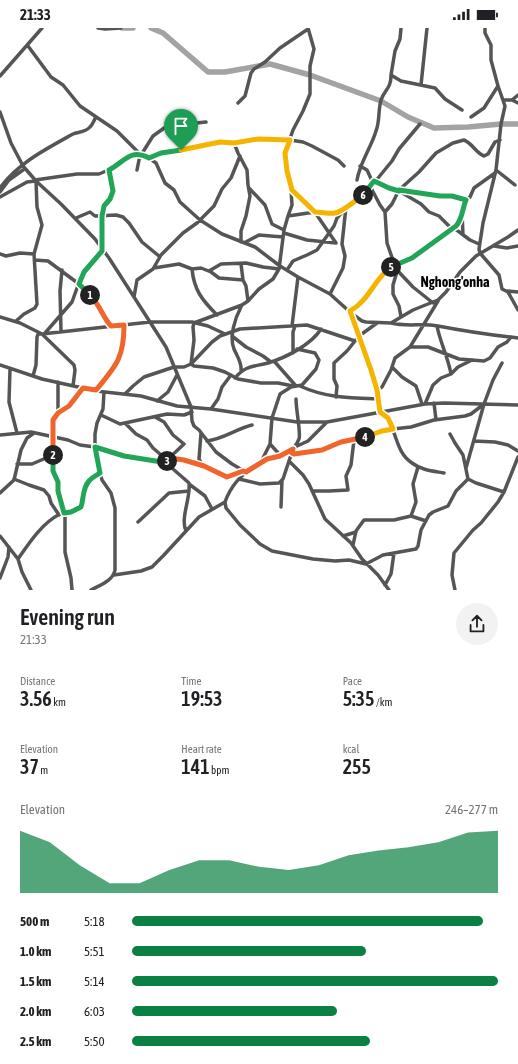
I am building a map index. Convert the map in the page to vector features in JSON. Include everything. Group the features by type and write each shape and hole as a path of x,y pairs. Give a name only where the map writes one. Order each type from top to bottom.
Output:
{"street":[{"path":"0,76 28,46 42,28"},
{"path":"98,28 121,28"},
{"path":"191,364 194,340 193,327 196,322 242,305 256,292 273,280 280,268 284,233 292,205 292,190 287,171 285,153 293,130 310,94 310,66 314,49 308,28 254,69 251,74 245,96 238,103"},
{"path":"357,180 360,166 379,124 381,100 390,85 395,51 400,39 401,28"},
{"path":"421,85 427,28"},
{"path":"484,28 484,33 491,45 491,60 505,106 500,124 500,140 496,171 479,244 480,253 499,275 502,289 518,292"},
{"path":"28,46 51,76 63,85 80,106 117,131 140,155"},
{"path":"391,75 401,81 435,88 445,99 462,110"},
{"path":"471,117 484,108 498,86"},
{"path":"512,100 518,95"},
{"path":"504,100 512,100 518,103"},
{"path":"0,112 11,142 23,168 76,218 102,248 170,353 177,375 191,407 192,424 216,452 244,471"},
{"path":"0,192 9,180 34,156 74,133 87,130 92,125 96,117"},
{"path":"137,170 140,155 153,136 167,126 206,122"},
{"path":"288,216 315,212 333,213 345,208 365,194 420,124"},
{"path":"149,158 161,153 213,143 234,143 258,139 290,140 303,142 312,146 338,160 344,166"},
{"path":"385,212 392,204 399,190 419,172 440,149 464,140 469,142 479,153 484,156 488,154 495,142 500,140"},
{"path":"234,143 247,170 250,198 241,231 243,242"},
{"path":"0,197 27,182 77,174 96,174 118,166 129,155 140,155 149,158 156,163 166,183 174,190 180,202 200,220 222,234 255,247 280,268"},
{"path":"154,268 160,256 200,220 216,202 222,189 231,178 240,156"},
{"path":"360,166 367,170 380,205 385,212 387,243 395,267 396,276 393,287 394,296 398,304 401,317"},
{"path":"0,188 11,174 23,168"},
{"path":"43,333 60,317 73,301 84,272 101,253 102,216 105,205 113,192 109,170"},
{"path":"496,171 515,185"},
{"path":"463,235 462,219 463,208 466,200 476,187 496,171"},
{"path":"16,321 22,315 37,306 34,254 42,225 37,207 36,181"},
{"path":"373,183 399,190 440,196 452,196 466,200"},
{"path":"249,188 265,205 272,224 284,233 308,240 342,244"},
{"path":"292,190 315,212 336,243"},
{"path":"399,190 421,204 430,212 439,216 452,229 479,244"},
{"path":"287,270 293,261 313,252 324,241 345,208"},
{"path":"330,294 343,268 345,256 342,244 345,208"},
{"path":"76,218 89,212 95,216 116,215 123,217 142,242 160,256"},
{"path":"350,312 366,297 379,277 412,258 452,229 462,219"},
{"path":"391,323 416,309 438,300 446,292 460,272 480,253 494,246 518,230"},
{"path":"243,242 259,235 284,233"},
{"path":"494,246 508,248 518,246"},
{"path":"0,254 6,256 34,254"},
{"path":"35,260 46,261 62,270 79,284 96,301 106,321 111,326"},
{"path":"209,271 221,264 249,263 263,268 280,268 287,270 298,278 330,294 362,321 402,325 437,326 518,338"},
{"path":"134,297 137,280 154,268 179,264 192,268 201,268 209,271 219,278 243,280"},
{"path":"241,264 248,301"},
{"path":"395,267 409,283 433,303"},
{"path":"192,268 194,284 199,294 216,315"},
{"path":"60,332 60,291 62,270"},
{"path":"293,353 293,326 298,278"},
{"path":"507,291 518,310"},
{"path":"377,390 382,387 393,368 396,358 410,347 438,300"},
{"path":"229,333 242,305"},
{"path":"350,312 377,390 380,412 388,418 403,454 411,463 418,467 444,473"},
{"path":"0,317 16,321 43,333 74,365 75,370 73,386"},
{"path":"33,376 36,365 38,334 150,322 196,322 229,333 246,347 272,362 296,386"},
{"path":"336,397 337,386 334,379 334,364 359,336 377,323"},
{"path":"96,390 114,368 124,345 124,325"},
{"path":"125,394 142,378 174,367 184,367 191,364 212,342 229,333 252,328 307,325 355,341"},
{"path":"437,326 451,374"},
{"path":"235,378 241,370 250,366 272,362 293,353 317,335 321,329"},
{"path":"233,337 233,346 241,365 241,370"},
{"path":"410,347 428,347 459,358 484,360 489,359 498,347 507,342 511,337"},
{"path":"261,462 270,444 272,418 280,394 296,386 315,371 319,358 315,353 297,349"},
{"path":"424,404 433,385 441,378 451,374 458,367 473,360"},
{"path":"466,468 484,404 493,380 502,363"},
{"path":"191,364 194,366 213,368 231,375 238,380 296,386 322,395 336,397 379,399"},
{"path":"0,365 33,376 73,386 104,392 139,396 177,406 211,409 298,422 327,422 434,403 518,405"},
{"path":"393,368 401,376 416,386 424,404"},
{"path":"10,369 9,404 17,433"},
{"path":"157,401 168,392 177,375"},
{"path":"211,409 216,402 222,387 231,375"},
{"path":"58,382 58,413"},
{"path":"72,590 65,552 64,513 58,491 58,482 53,471 52,426 53,420 58,413 69,406 83,388"},
{"path":"104,392 103,409 96,429 95,447 102,480 111,493 115,508 114,575"},
{"path":"282,506 282,480 299,436 296,400"},
{"path":"434,403 436,420"},
{"path":"293,450 294,454 322,450 341,442 367,437 382,431 411,427 436,420 465,416 484,404"},
{"path":"101,415 118,424 126,424 167,414 184,415 192,412"},
{"path":"0,435 29,432 68,440 83,446 95,447 124,456 165,462 184,444 172,433 164,422 155,417"},
{"path":"170,458 184,460 204,466 227,477 244,471 270,458 280,456 293,450 308,441 327,422"},
{"path":"126,424 136,434 147,440 165,462 188,481 189,484 205,496 212,509"},
{"path":"206,441 222,438 238,429 252,425"},
{"path":"0,493 14,479 22,447 27,438 34,433"},
{"path":"201,433 199,457 204,466"},
{"path":"450,434 454,443 463,455 468,479"},
{"path":"312,491 348,490 346,476 351,467 354,440"},
{"path":"474,441 495,442 508,445 518,451"},
{"path":"270,444 280,456"},
{"path":"17,464 32,464 53,455"},
{"path":"455,590 452,575 454,553 496,505 504,492 518,457"},
{"path":"290,461 303,475 312,491 322,515 353,545 366,564 385,584 388,590"},
{"path":"411,516 416,502 413,484 418,467"},
{"path":"92,590 114,575 141,571 152,567 164,556 199,517 225,502 244,471"},
{"path":"18,559 43,527 59,515 71,512 81,507 84,488 89,480 100,473"},
{"path":"14,479 44,490 49,496 51,503 59,515"},
{"path":"239,479 260,484 279,483 282,480"},
{"path":"468,479 504,492"},
{"path":"225,502 226,508 240,524 260,544 272,551 313,559 335,561 349,560 366,564 378,557 416,549 421,530 431,513 448,506 453,496 468,479"},
{"path":"186,531 184,522 189,484"},
{"path":"138,522 169,493 174,491 189,491"},
{"path":"353,545 358,526 364,520 394,520 411,516 426,520"},
{"path":"343,536 356,532"},
{"path":"0,536 18,559 22,572 31,590"},
{"path":"0,578 8,557 9,547"},
{"path":"385,584 391,574 394,553"}],"waterway":[{"path":"122,28 133,28"},
{"path":"151,28 163,33 208,72 225,72 270,64 310,75 381,101 408,117 434,128 518,124"}],"district":[{"name":"Nghong'onha","path":"455,282"}],"route":[{"path":"254,139 290,140 285,153 290,185 292,190 315,212 333,213 344,210 349,204 365,194 374,181 399,191 452,196 466,200 463,208 462,219 458,224 412,258 388,269 379,277 372,290 366,297 356,308 350,311 365,351 377,390 380,412 388,418 393,429 384,430 367,437 341,442 322,450 294,454 292,453 293,449 280,456 267,459 246,472 243,471 228,477 221,476 204,466 184,460 170,458 165,462 160,462 124,456 95,447 100,473 90,479 84,488 82,506 71,512 64,513 58,491 58,482 53,471 53,420 58,413 69,406 83,388 96,390 113,370 124,345 124,325 111,326 106,321 96,301 79,284 84,272 102,251 102,216 104,206 110,199 113,191 109,170 118,166 129,155 136,154 149,158 161,153 181,150 220,142 234,143 254,139"}]}
